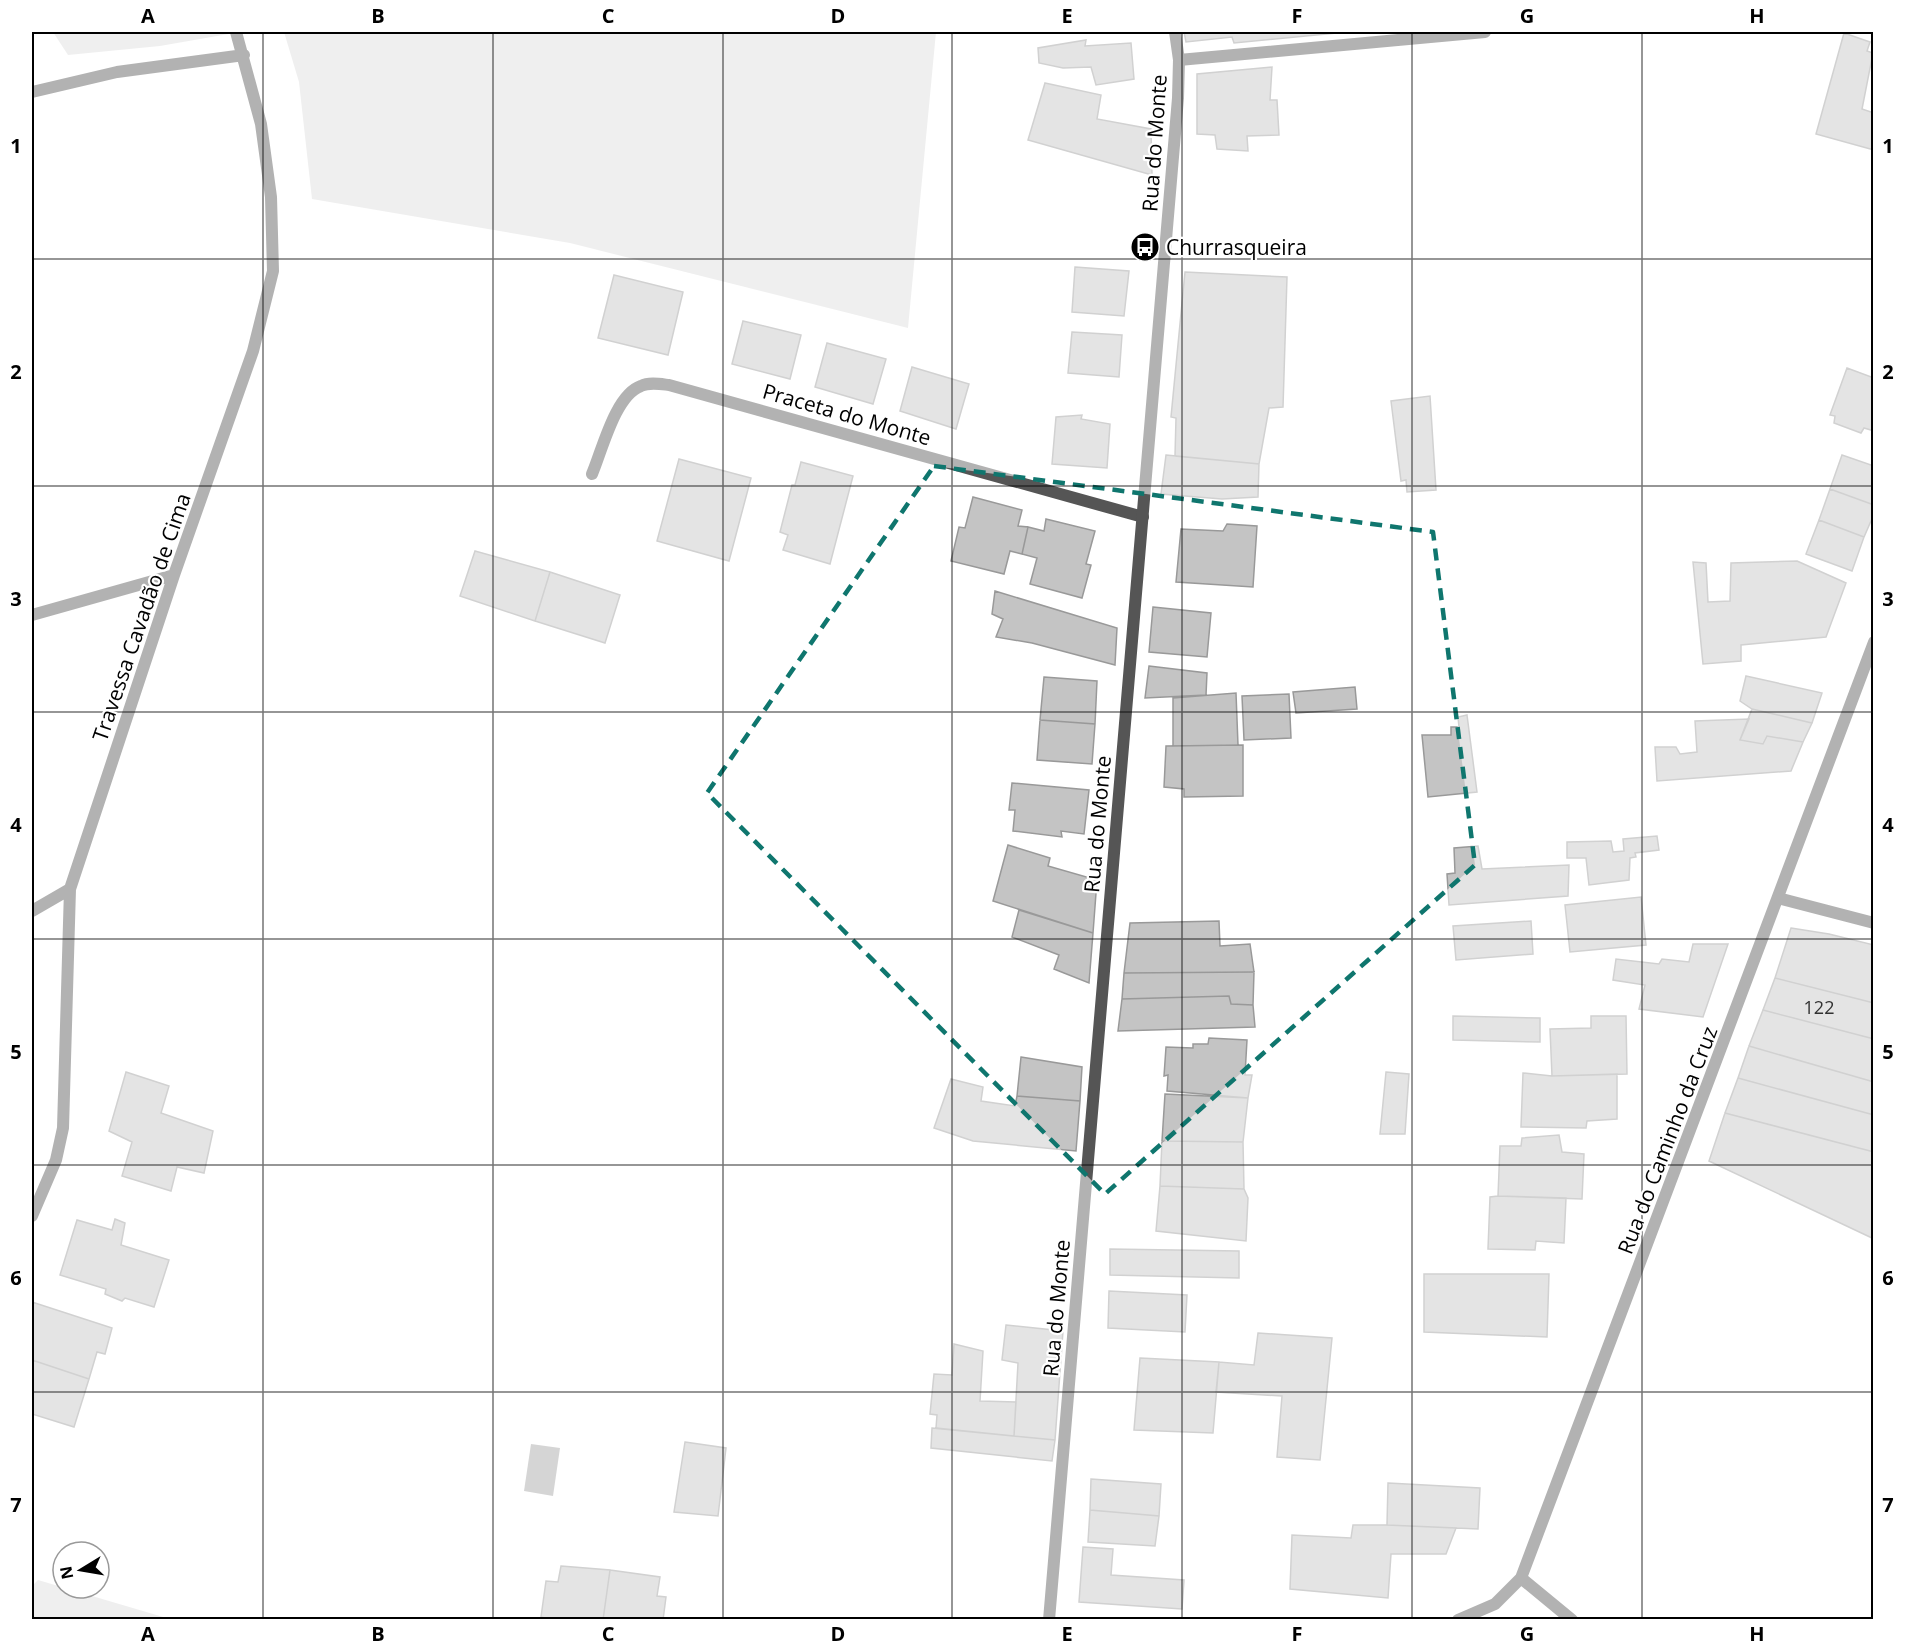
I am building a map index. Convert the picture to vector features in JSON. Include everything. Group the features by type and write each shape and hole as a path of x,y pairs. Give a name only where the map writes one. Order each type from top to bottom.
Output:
{"street":[{"name":"Travessa Cavadão de Cima","path":"32,1216 56,1160 63,1128 66,1093 70,889 174,575 253,351 273,271 271,197 261,124 236,32"},
{"name":"Rua do Monte","path":"1049,1620 1177,109 1179,60 1175,32"},
{"path":"1179,60 1485,32"},
{"path":"32,92 117,72 244,55"},
{"name":"Praceta do Monte","path":"592,474 620,404 630,392 640,386 669,385 1143,517"},
{"path":"32,615 174,575"},
{"name":"Rua do Caminho da Cruz","path":"1458,1620 1494,1604 1521,1578 1874,642"},
{"path":"32,911 70,889"},
{"path":"1778,898 1874,923"},
{"path":"1521,1578 1572,1620"}],"highlighted area":[{"path":"934,466 1433,532 1475,865 1105,1194 707,793"}],"shaded area":[{"path":"53,32 240,32 160,46 68,55"},
{"path":"284,32 936,32 908,328 570,243 312,199 299,82"},
{"path":"531,1444 560,1448 553,1496 524,1491"},
{"path":"38,1580 51,1584 51,1600 106,1600 170,1619 32,1619 32,1586"}],"building":[{"path":"1184,32 1347,32 1234,43 1232,37 1186,42"},
{"path":"1844,33 1870,42 1867,51 1873,53 1862,109 1874,113 1874,150 1816,134"},
{"path":"1086,40 1085,46 1131,43 1134,79 1096,85 1091,67 1063,68 1039,63 1038,48"},
{"path":"1272,67 1270,100 1277,100 1279,135 1247,136 1248,151 1217,149 1215,135 1197,134 1197,74"},
{"path":"1045,83 1101,95 1097,119 1151,129 1152,175 1028,140"},
{"path":"1075,267 1129,271 1124,316 1072,312"},
{"path":"1185,272 1287,277 1283,407 1269,408 1259,464 1175,456 1176,418 1171,417"},
{"path":"614,275 683,292 668,355 598,338"},
{"path":"743,321 801,335 790,379 732,364"},
{"path":"1072,332 1122,335 1119,377 1068,373"},
{"path":"827,343 886,359 873,404 815,387"},
{"path":"912,367 969,384 956,429 900,411"},
{"path":"1847,368 1874,378 1874,431 1864,428 1861,433 1834,423 1835,416 1830,415"},
{"path":"1430,396 1436,490 1407,492 1406,480 1401,481 1391,401"},
{"path":"1082,415 1081,419 1110,424 1107,468 1052,464 1056,417"},
{"path":"1166,455 1259,464 1258,497 1222,499 1161,494"},
{"path":"1842,455 1874,466 1874,505 1830,489"},
{"path":"679,459 751,478 729,561 657,541"},
{"path":"801,462 853,476 830,564 783,550 788,535 780,532 792,485 795,485"},
{"path":"1830,489 1874,505 1874,514 1864,537 1819,520"},
{"path":"973,497 1022,510 1018,526 1028,527 1022,554 1010,551 1004,574 951,561 959,527 965,528"},
{"path":"1046,519 1095,531 1086,564 1091,565 1082,598 1030,584 1037,558 1022,554 1028,527 1044,531"},
{"path":"1819,520 1864,537 1852,571 1806,554"},
{"path":"1227,524 1257,526 1253,587 1176,582 1181,529 1223,531"},
{"path":"475,551 550,572 535,621 460,596"},
{"path":"1797,561 1846,583 1826,637 1741,645 1741,661 1703,664 1693,562 1706,563 1708,602 1730,601 1731,563"},
{"path":"550,572 620,595 605,643 535,621"},
{"path":"995,591 1117,628 1115,665 1032,643 996,637 1003,619 992,614"},
{"path":"1153,607 1211,613 1207,657 1149,652"},
{"path":"1149,666 1207,673 1206,695 1145,698"},
{"path":"1746,676 1822,693 1812,723 1752,709 1740,701"},
{"path":"1044,677 1097,681 1095,724 1040,720"},
{"path":"1355,687 1357,709 1296,713 1293,692"},
{"path":"1236,693 1238,745 1173,746 1173,698"},
{"path":"1289,694 1291,738 1244,740 1242,696"},
{"path":"1752,709 1812,723 1803,742 1767,736 1763,744 1740,740"},
{"path":"1467,715 1477,792 1428,797 1422,735 1451,735 1451,727 1459,727 1458,717"},
{"path":"1749,719 1740,740 1763,744 1767,736 1803,742 1791,771 1657,781 1655,747 1676,747 1680,754 1697,752 1695,721"},
{"path":"1040,720 1095,724 1092,764 1037,760"},
{"path":"1243,745 1243,796 1184,797 1184,789 1164,787 1166,746"},
{"path":"1012,783 1089,790 1084,834 1061,831 1062,837 1013,831 1015,810 1009,810"},
{"path":"1657,836 1659,850 1635,853 1636,857 1630,858 1629,880 1589,885 1586,858 1567,858 1567,842 1611,841 1613,852 1624,851 1623,839"},
{"path":"1008,845 1050,858 1048,866 1097,880 1093,933 993,901"},
{"path":"1478,846 1482,869 1569,865 1568,896 1449,905 1447,874 1455,873 1454,848"},
{"path":"1641,897 1646,945 1570,952 1565,905"},
{"path":"1019,910 1093,933 1089,983 1054,969 1059,955 1012,937"},
{"path":"1219,921 1220,946 1250,944 1254,972 1124,973 1130,923"},
{"path":"1531,921 1533,954 1456,960 1453,926"},
{"path":"1791,928 1874,945 1874,1003 1775,978"},
{"path":"1693,944 1728,944 1703,1017 1639,1009 1645,985 1613,980 1616,959 1659,964 1662,959 1689,962"},
{"path":"1254,972 1253,1005 1231,1004 1229,996 1122,999 1124,973"},
{"path":"1775,978 1874,1003 1874,1039 1763,1010"},
{"path":"1229,996 1231,1004 1253,1005 1255,1027 1118,1031 1122,999"},
{"path":"1763,1010 1874,1039 1874,1082 1749,1046"},
{"path":"1453,1016 1540,1018 1540,1042 1453,1040"},
{"path":"1591,1016 1626,1016 1627,1074 1552,1076 1550,1029 1591,1028"},
{"path":"1209,1038 1247,1040 1245,1075 1252,1075 1248,1098 1167,1091 1168,1075 1164,1076 1166,1047 1193,1048 1193,1044 1208,1044"},
{"path":"1749,1046 1874,1082 1874,1115 1738,1078"},
{"path":"1021,1057 1082,1067 1080,1101 1017,1096"},
{"path":"126,1072 169,1086 161,1113 213,1131 204,1173 177,1167 171,1191 122,1176 132,1142 109,1131"},
{"path":"1386,1072 1409,1074 1405,1134 1380,1134"},
{"path":"1523,1073 1552,1076 1617,1074 1617,1119 1587,1121 1586,1128 1521,1127"},
{"path":"1738,1078 1874,1115 1874,1152 1725,1113"},
{"path":"951,1079 983,1087 981,1101 1015,1106 1017,1096 1080,1101 1076,1151 973,1141 934,1128"},
{"path":"1165,1094 1248,1098 1243,1142 1162,1141"},
{"path":"1725,1113 1874,1152 1872,1238 1709,1161"},
{"path":"1559,1135 1562,1152 1584,1154 1582,1199 1498,1196 1500,1146 1521,1146 1522,1138"},
{"path":"1162,1141 1243,1142 1244,1189 1160,1186"},
{"path":"1160,1186 1244,1189 1248,1198 1246,1241 1156,1231"},
{"path":"1490,1197 1566,1198 1564,1243 1536,1241 1535,1250 1488,1249"},
{"path":"115,1219 125,1223 121,1245 169,1260 154,1307 125,1298 122,1301 105,1294 106,1289 60,1275 77,1220 112,1230"},
{"path":"1110,1249 1239,1251 1239,1278 1110,1275"},
{"path":"1424,1274 1549,1274 1547,1337 1424,1332"},
{"path":"1109,1291 1187,1295 1185,1332 1108,1328"},
{"path":"32,1302 112,1328 105,1354 97,1352 89,1379 32,1360"},
{"path":"1006,1325 1063,1331 1055,1440 1014,1436 1018,1363 1002,1360"},
{"path":"1258,1333 1332,1338 1320,1460 1277,1457 1282,1396 1216,1392 1219,1362 1254,1365"},
{"path":"954,1344 983,1351 980,1401 1016,1402 1014,1436 936,1428 937,1415 930,1414 934,1374 952,1375"},
{"path":"1140,1358 1219,1362 1213,1433 1134,1430"},
{"path":"32,1360 89,1379 74,1427 32,1414"},
{"path":"932,1428 1055,1440 1052,1461 931,1448"},
{"path":"685,1442 726,1448 718,1516 674,1512"},
{"path":"1091,1479 1161,1484 1159,1516 1090,1510"},
{"path":"1388,1483 1480,1488 1478,1529 1387,1525"},
{"path":"1090,1510 1159,1516 1155,1546 1088,1542"},
{"path":"1353,1525 1456,1528 1446,1554 1391,1554 1388,1598 1290,1589 1292,1535 1351,1538"},
{"path":"1083,1547 1113,1549 1111,1575 1184,1580 1182,1609 1079,1602"},
{"path":"561,1566 610,1570 603,1620 553,1620 541,1617 546,1581 558,1582"},
{"path":"610,1570 660,1577 657,1596 666,1597 663,1620 603,1620"}],"place":[{"name":"Churrasqueira","path":"1145,247"}]}
